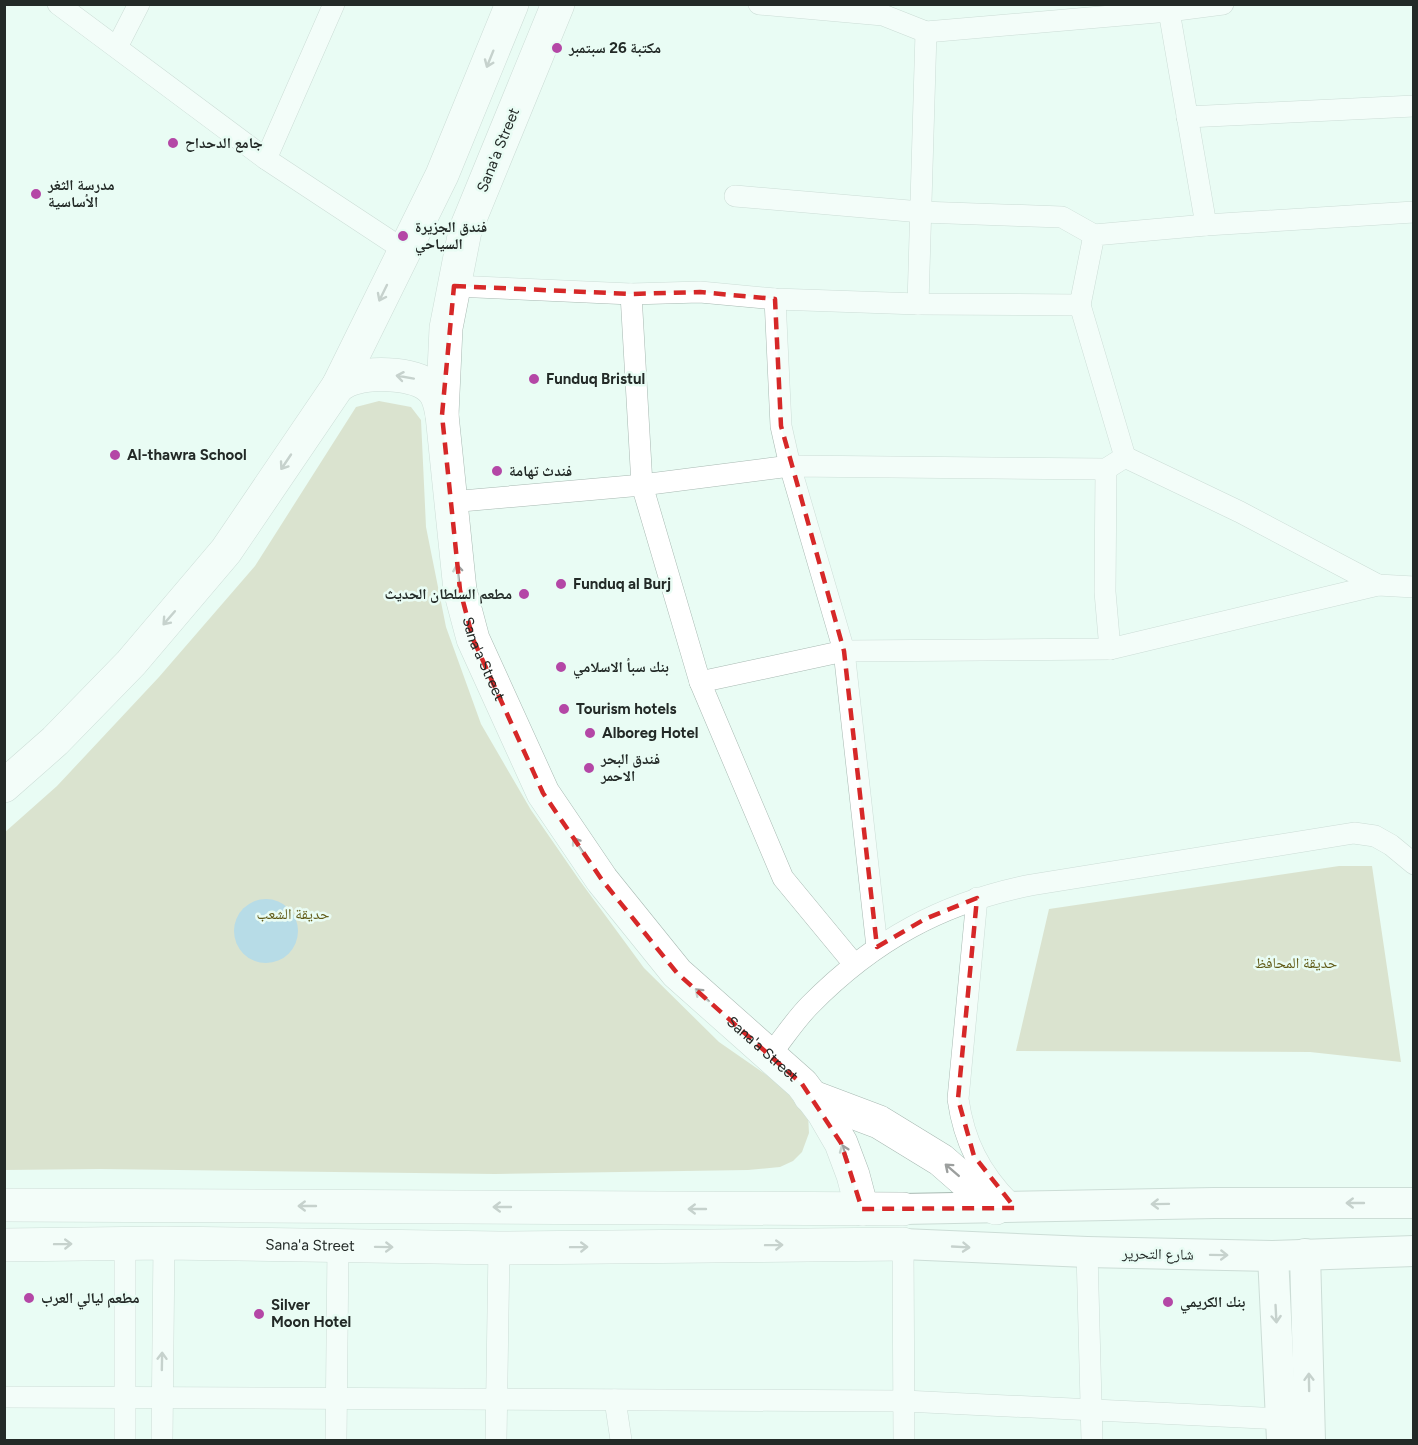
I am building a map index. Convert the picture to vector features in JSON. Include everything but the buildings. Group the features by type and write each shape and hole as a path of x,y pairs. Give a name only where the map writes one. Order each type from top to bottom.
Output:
{"highway":[{"path":"4,786 55,741 131,663 226,551 338,386 441,175 512,4"},
{"name":"Sana'a Street","path":"558,4 465,231 453,286 446,328 442,415 460,590 473,639 543,793 602,880 677,972 802,1084 823,1112 841,1143 862,1209"},
{"path":"338,386 354,378 371,376 391,375 414,379 430,387 438,397 442,415"},
{"path":"810,1096 879,1122 941,1160 1006,1208"},
{"path":"4,1205 903,1209"},
{"name":"Sana'a Street","path":"4,1245 164,1243 499,1248 903,1244"}],"main road":[{"path":"903,1209 1214,1203 1410,1207"},
{"name":"شارع التحرير","path":"903,1244 1087,1252 1273,1256 1410,1248"},
{"path":"1305,1254 1310,1440"},
{"path":"1273,1256 1282,1430"}],"street":[{"path":"58,4 266,159 404,250"},
{"path":"117,47 139,4"},
{"path":"266,159 334,4"},
{"path":"759,4 883,10 926,32 1169,11 1223,4"},
{"path":"1169,11 1206,225"},
{"path":"918,304 926,32"},
{"path":"1187,117 1413,106"},
{"path":"735,196 921,212 1062,217 1094,235 1206,225 1413,212"},
{"path":"1094,235 1080,305 1125,457 1240,512 1378,585"},
{"path":"453,286 631,294 700,292 775,299 918,304 1080,305"},
{"path":"631,294 642,485 700,682 783,878 854,964"},
{"path":"775,299 781,426 789,466 844,651 877,947"},
{"path":"450,502 642,485 789,466 1106,469 1125,457"},
{"path":"1106,469 1105,592 1110,649"},
{"path":"700,682 844,651 1110,649 1378,585 1413,588"},
{"path":"770,1055 808,1006 854,964 877,947 925,919 977,898 1031,885 1354,833 1375,836 1391,845 1413,866"},
{"path":"977,898 958,1099 961,1121 974,1156 999,1192 1006,1208"},
{"path":"162,1440 164,1243"},
{"path":"125,1244 125,1440"},
{"path":"903,1244 904,1440"},
{"path":"336,1440 338,1246"},
{"path":"496,1440 499,1248"},
{"path":"1087,1252 1092,1440"},
{"path":"4,1397 904,1401 1091,1410 1282,1430"},
{"path":"615,1400 621,1440"}],"highlighted area":[{"path":"454,286 631,294 700,292 775,299 781,426 844,651 877,947 925,919 977,898 958,1099 974,1156 1015,1208 862,1209 841,1143 802,1084 677,973 602,880 543,793 473,639 460,590 442,415"}],"green space":[{"name":"حديقة الشعب","path":"379,401 411,407 421,420 426,527 446,627 481,724 531,810 644,968 719,1042 791,1092 808,1114 809,1133 802,1152 793,1161 780,1167 748,1170 495,1174 5,1170 4,833 57,786 159,677 255,566 356,407"},
{"name":"حديقة المحافظ","path":"1339,866 1372,866 1401,1062 1310,1052 1016,1051 1049,909"}],"water":[{"path":"266,899 284,905 292,913 298,931 292,949 284,957 266,963 248,957 240,949 234,931 240,913 248,905"}],"place":[{"name":"مكتبة 26 سبتمبر","path":"557,48"},
{"name":"جامع الدحداح","path":"173,143"},
{"name":"مدرسة الثغر الأساسية","path":"36,194"},
{"name":"فندق الجزيرة السياحي","path":"403,236"},
{"name":"Funduq Bristul","path":"534,379"},
{"name":"Al-thawra School","path":"115,455"},
{"name":"فندث تهامة","path":"497,471"},
{"name":"Funduq al Burj","path":"561,584"},
{"name":"مطعم السلطان الحديث","path":"524,594"},
{"name":"بنك سبأ الاسلامي","path":"561,667"},
{"name":"Tourism hotels","path":"564,709"},
{"name":"Alboreg Hotel","path":"590,733"},
{"name":"فندق البحر الاحمر","path":"589,768"},
{"name":"مطعم ليالي العرب","path":"29,1298"},
{"name":"بنك الكريمي","path":"1168,1302"},
{"name":"Silver Moon Hotel","path":"259,1314"}]}
